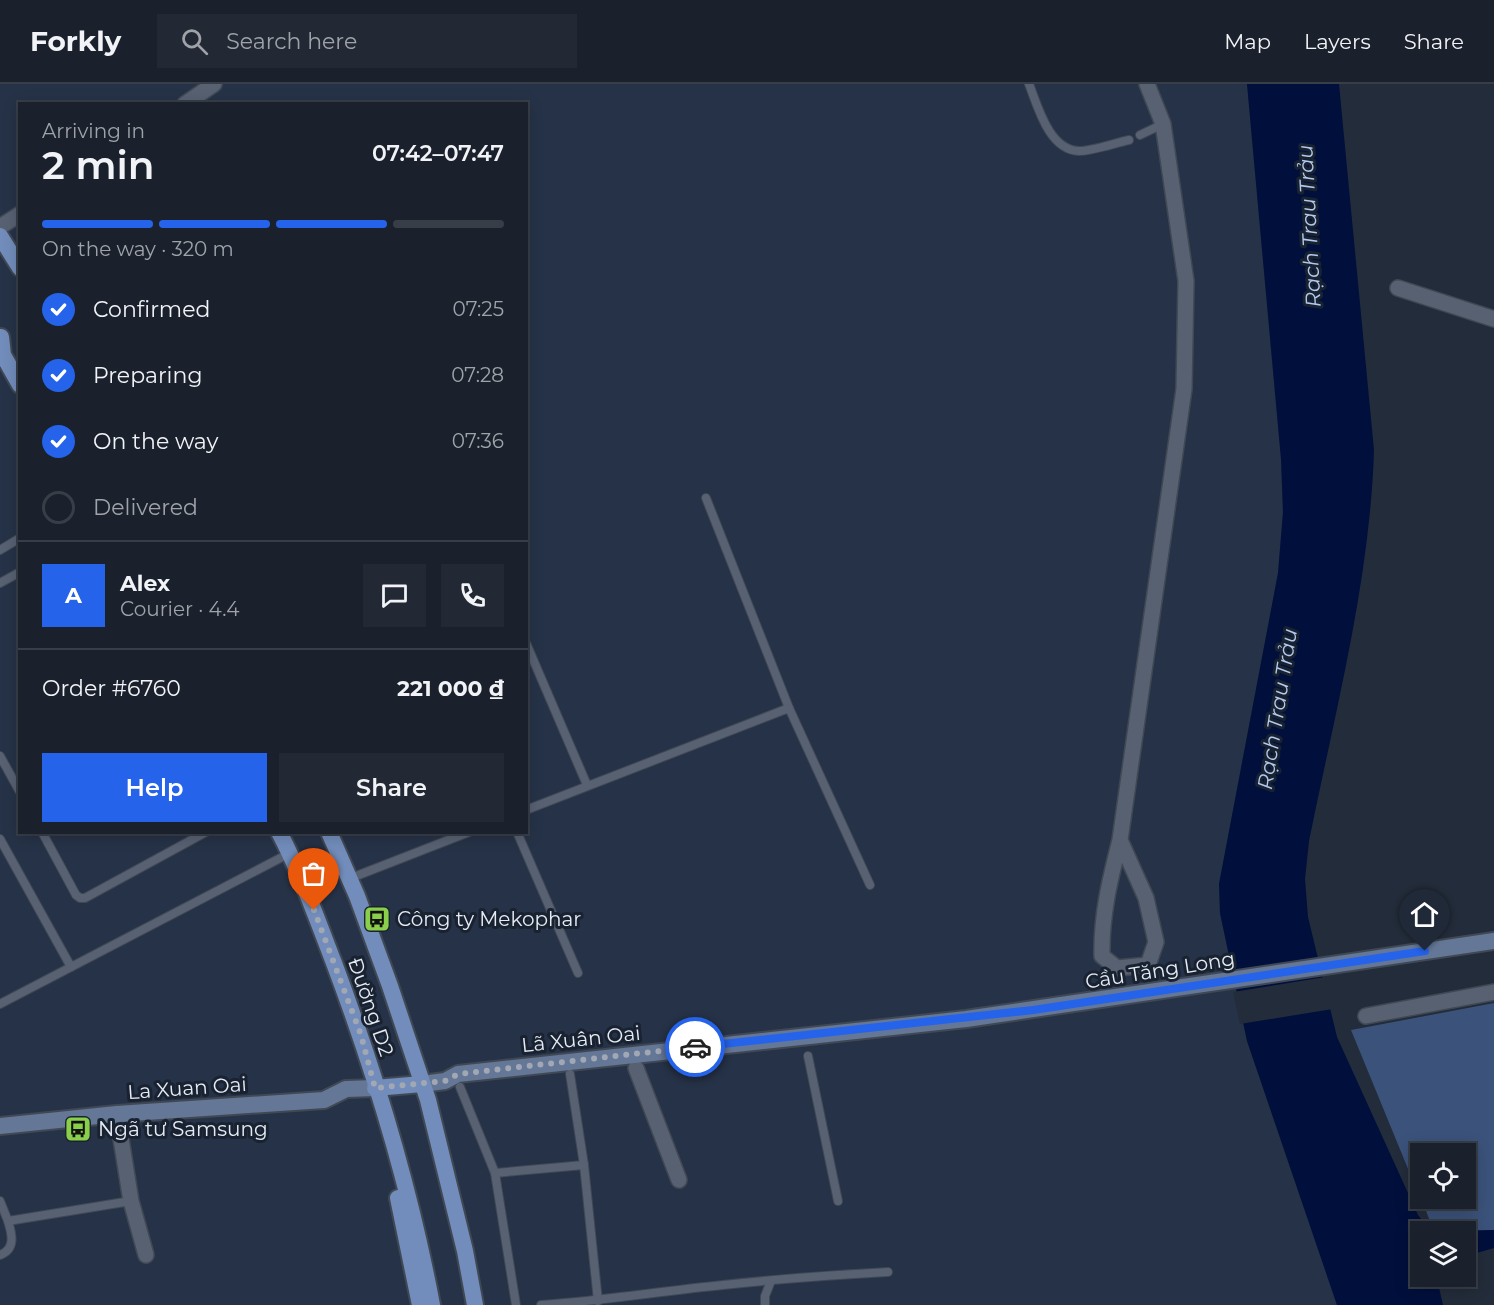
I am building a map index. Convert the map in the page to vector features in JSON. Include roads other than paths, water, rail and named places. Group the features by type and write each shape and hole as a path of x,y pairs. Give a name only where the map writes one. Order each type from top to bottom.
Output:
{"main road":[{"path":"0,236 18,265"},
{"path":"0,337 18,364"},
{"path":"0,337 3,355 18,381"},
{"name":"Đường D2","path":"280,834 290,853 361,1035 375,1088 391,1130 422,1250 432,1305"},
{"name":"Đường D2","path":"330,834 351,879 390,986 434,1120 475,1305"},
{"path":"338,851 341,834"},
{"name":"Cầu Tăng Long","path":"422,1084 445,1081 458,1074 1033,1010 1494,941"},
{"path":"375,1088 422,1084"},
{"name":"La Xuan Oai","path":"0,1126 117,1114 324,1100 346,1089 375,1088"},
{"name":"Đường D2","path":"434,1120 448,1138 486,1305"},
{"name":"Đường D2","path":"391,1130 389,1155 420,1305"}],"street":[{"path":"187,102 214,84"},
{"path":"1120,840 1146,898 1156,942 1148,965 1117,968 1102,956 1106,894 1120,840 1184,390 1186,281 1163,123 1147,84"},
{"path":"0,226 18,215"},
{"path":"1398,288 1494,320"},
{"path":"1366,1016 1494,992"},
{"path":"636,1068 679,1180"},
{"path":"117,1114 131,1201 146,1255"}],"lane":[{"path":"1029,84 1043,119 1056,140 1068,148 1080,151 1129,140"},
{"path":"1140,135 1163,123"},
{"path":"706,498 789,708 870,885"},
{"path":"0,550 18,539"},
{"path":"0,583 18,573"},
{"path":"528,648 587,785"},
{"path":"528,809 789,708"},
{"path":"0,756 18,788"},
{"path":"43,834 76,895 85,898 202,834"},
{"path":"351,879 464,834"},
{"path":"518,834 578,973"},
{"path":"0,840 71,967"},
{"path":"0,1004 290,853"},
{"path":"808,1056 838,1200"},
{"path":"570,1074 584,1165 598,1301"},
{"path":"460,1087 495,1173 516,1305"},
{"path":"495,1173 584,1165"},
{"path":"0,1201 8,1221 12,1244 8,1251 0,1255"},
{"path":"8,1221 131,1201"},
{"path":"541,1305 598,1301 771,1281 888,1272"},
{"path":"765,1305 765,1296 771,1281"}],"water":[{"name":"Rạch Trau Trảu","path":"1247,84 1339,84 1374,450 1366,548 1359,597 1309,841 1305,879 1308,917 1337,1037 1410,1197 1410,1209 1415,1209 1423,1221 1410,1221 1410,1287 1439,1287 1443,1305 1337,1305 1247,1041 1220,913 1219,884 1278,573 1283,512 1281,459"},
{"path":"1476,1230 1494,1230 1494,1248 1476,1253"}],"place":[{"name":"Công ty Mekophar","path":"377,919"},
{"name":"Ngã tư Samsung","path":"78,1129"}]}
